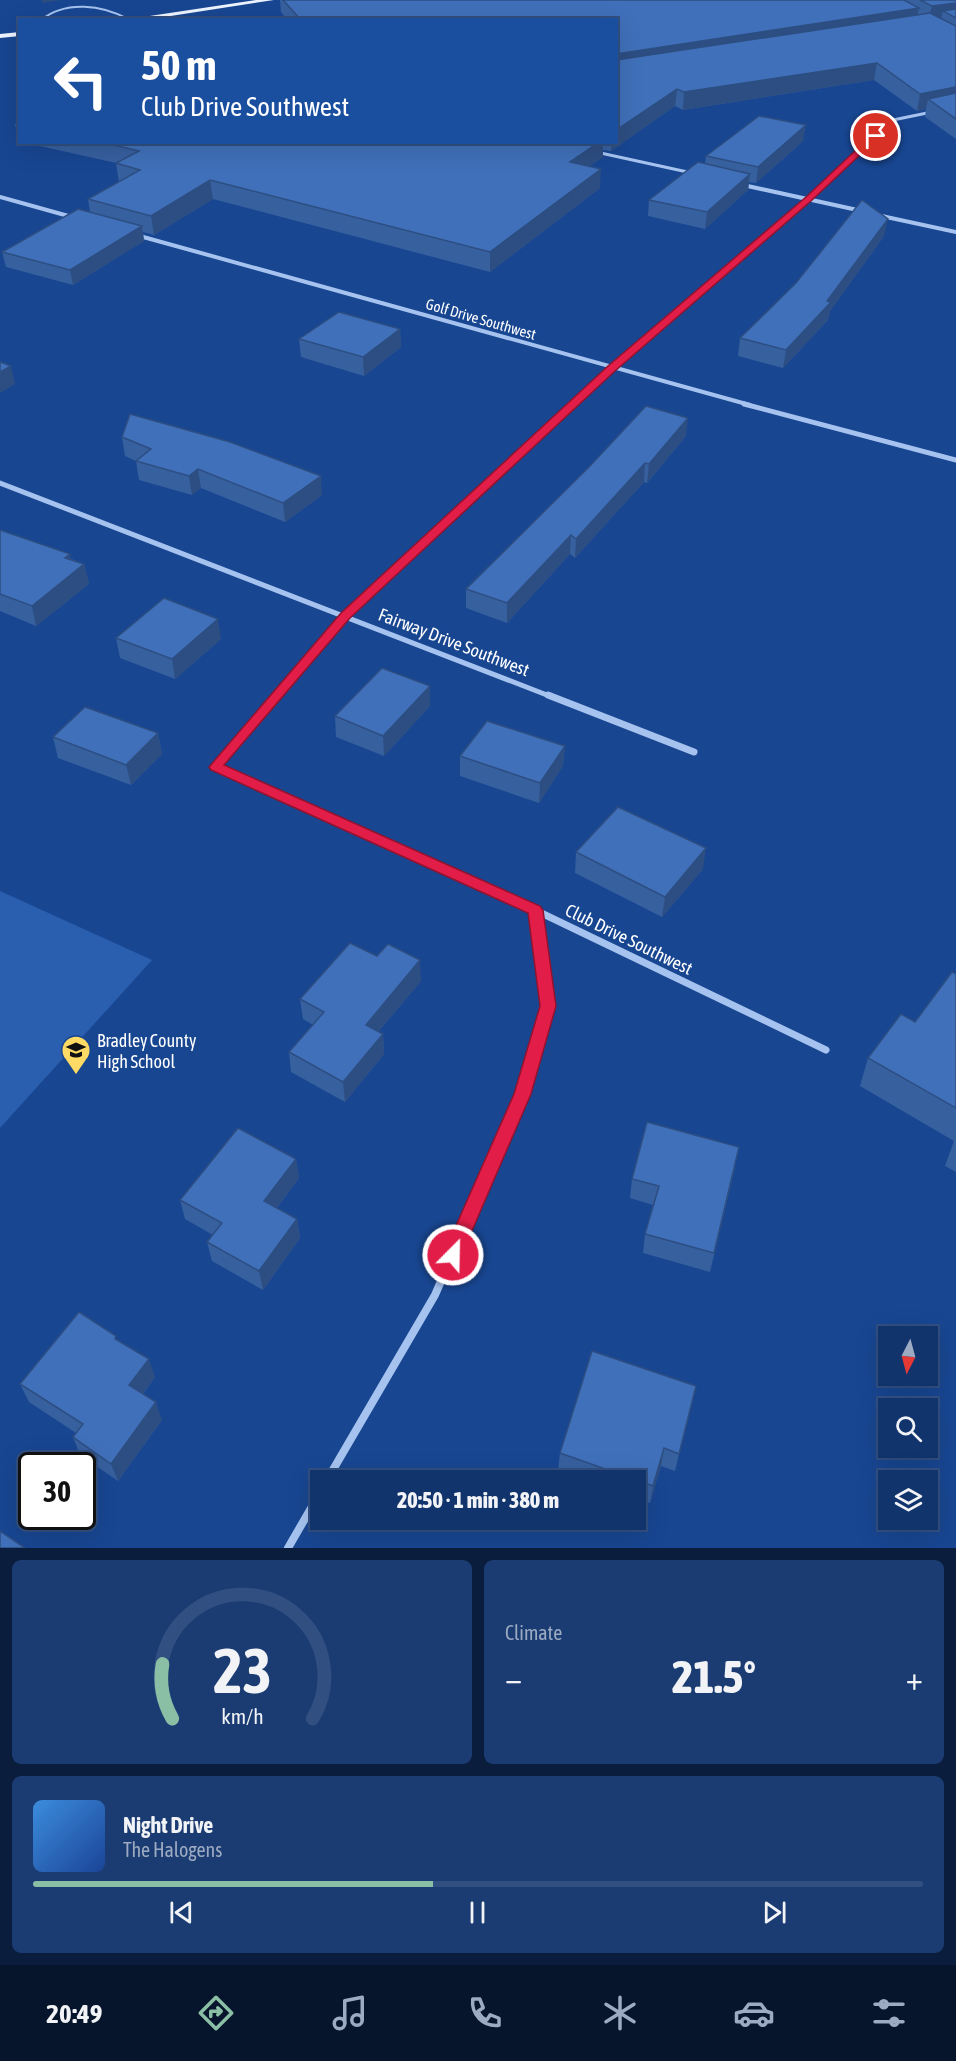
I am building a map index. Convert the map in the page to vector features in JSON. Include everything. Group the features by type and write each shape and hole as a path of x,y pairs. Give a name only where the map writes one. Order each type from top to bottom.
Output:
{"main road":[{"path":"134,18 270,0"},
{"path":"0,36 18,34"}],"street":[{"name":"Club Drive Southwest","path":"825,1050 535,910 216,767 346,616 612,369 809,199 893,120 935,111"},
{"path":"587,150 704,176"},
{"path":"739,184 956,232"},
{"path":"0,197 81,220"},
{"name":"Golf Drive Southwest","path":"127,233 612,369 956,460"},
{"name":"Fairway Drive Southwest","path":"0,483 694,753"},
{"path":"333,1470 435,1295 522,1094 548,1006 535,910"},
{"path":"288,1548 310,1510"}],"lane":[{"path":"43,18 45,15 62,10 103,7 125,18"}],"shaded area":[{"path":"0,891 152,960 0,1128"}],"building":[{"path":"283,0 904,0 919,8 618,54 618,18 299,18"},
{"path":"920,0 956,0 956,3 932,6"},
{"path":"956,9 956,18 943,11"},
{"path":"930,13 956,26 956,87 920,94 877,63 684,92 677,89 618,129 618,60"},
{"path":"956,93 956,119 928,99"},
{"path":"759,116 806,125 758,167 706,156"},
{"path":"109,144 596,144 570,162 601,169 490,252 210,180 151,216 88,199 140,170 116,163 139,151"},
{"path":"698,162 750,174 707,212 649,200"},
{"path":"862,200 888,219 827,301 831,302 786,350 740,338 796,283"},
{"path":"78,209 142,226 70,270 2,252"},
{"path":"339,312 400,329 363,357 299,339"},
{"path":"0,362 11,366 0,372"},
{"path":"646,406 688,418 649,464 645,463 576,539 571,535 507,603 466,589 589,467"},
{"path":"130,414 230,442 321,476 283,503 198,469 189,476 136,461 151,449 122,437"},
{"path":"0,530 70,554 65,558 84,564 32,606 0,594"},
{"path":"164,598 218,619 172,659 116,638"},
{"path":"382,668 430,686 383,736 335,716"},
{"path":"85,707 158,733 126,765 53,737"},
{"path":"487,721 565,746 540,783 460,756"},
{"path":"618,807 706,848 665,897 576,852"},
{"path":"350,943 377,956 388,944 420,960 366,1025 383,1034 343,1082 289,1052 324,1012 300,999"},
{"path":"952,972 956,974 956,1108 868,1058 901,1014 915,1022"},
{"path":"647,1122 739,1147 714,1253 645,1234 659,1186 632,1179"},
{"path":"238,1128 296,1159 264,1201 297,1219 259,1271 207,1242 222,1223 180,1200"},
{"path":"79,1312 116,1336 115,1339 149,1359 129,1385 156,1402 111,1464 73,1437 83,1424 20,1384"},
{"path":"592,1351 696,1386 679,1454 664,1448 653,1486 646,1484 646,1470 608,1470 560,1453"},
{"path":"0,1531 25,1548 0,1548"}],"place":[{"name":"Bradley County High School","path":"76,1076"}],"route":[{"path":"453,1255 522,1094 548,1006 535,910 216,767 346,616 612,369 809,199 876,136"}]}
